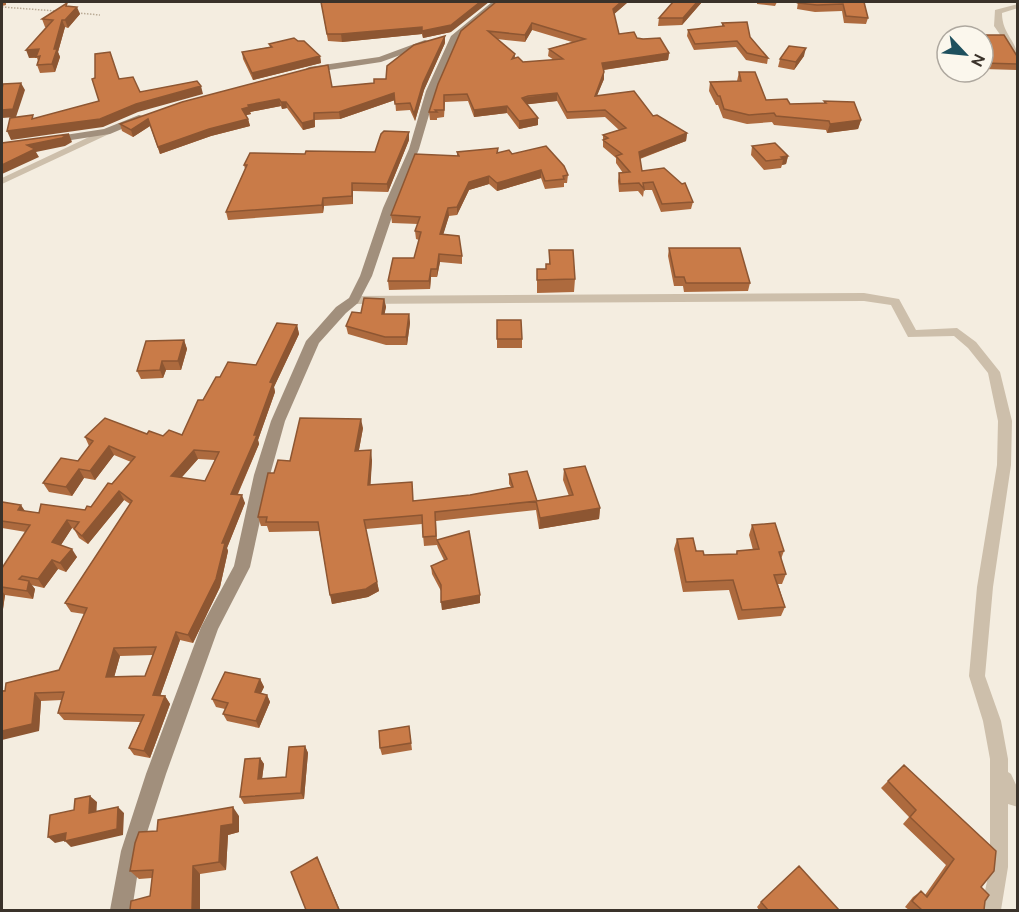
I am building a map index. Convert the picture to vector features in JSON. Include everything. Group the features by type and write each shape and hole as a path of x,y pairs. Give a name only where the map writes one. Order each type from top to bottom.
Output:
{"street":[{"path":"121,910 131,851 156,774 210,627 242,567 262,475 278,421 313,341 341,310 354,300 414,149 449,37 496,2"},
{"path":"1017,6 998,12 998,26 1017,58"},
{"path":"301,72 381,59 432,40"},
{"path":"2,181 152,113"},
{"path":"37,142 106,132"},
{"path":"354,300 864,297 895,302 912,334 957,332 972,345 994,372 1005,421 1004,465 985,587 977,676 992,721 1009,795 1017,798"},
{"path":"992,910 999,867 999,759"}],"path":[{"path":"2,7 56,11"},
{"path":"78,13 100,15"}],"building":[{"path":"321,2 480,2 451,25 422,31 422,27 327,34"},
{"path":"496,2 621,2 613,9 619,34 634,32 637,38 660,38 669,53 602,63 604,72 595,96 634,91 653,116 657,115 687,133 639,152 642,171 664,168 682,184 685,183 693,202 662,204 653,182 643,183 644,189 639,183 620,184 619,173 630,172 616,156 622,154 603,140 608,138 603,135 626,128 605,110 567,112 557,93 522,98 538,118 519,121 507,106 474,110 467,94 444,95 444,110 429,112 438,84 461,31","holes":["532,23 585,39 549,49 563,59 523,62 518,57 512,59 515,54 488,31 525,35"]},
{"path":"673,2 697,2 683,18 659,18"},
{"path":"799,2 864,2 868,18 846,16 843,4 817,5"},
{"path":"67,3 66,6 77,7 65,20 62,20 52,64 37,65 40,56 36,57 39,49 26,50 53,20 42,19"},
{"path":"747,22 750,37 768,58 747,53 737,41 695,44 688,30 724,26 722,23"},
{"path":"995,35 1004,35 1017,56 1017,64 995,63"},
{"path":"445,36 423,83 414,114 410,103 395,104 394,93 339,112 314,113 314,120 302,123 286,102 281,102 279,99 248,105 249,107 242,109 248,119 209,129 158,147 148,119 131,130 120,124 182,102 328,65 332,87 374,83 374,79 386,79 387,66 414,45"},
{"path":"294,38 304,41 320,56 252,73 242,52 272,47 269,44"},
{"path":"789,46 806,48 796,62 780,59"},
{"path":"110,52 119,79 133,77 140,92 197,81 201,86 136,104 100,119 7,131 10,118 33,115 32,119 99,101 92,79 95,78 95,54"},
{"path":"739,72 755,72 766,100 787,99 790,104 826,103 824,101 854,102 861,120 830,124 829,121 776,116 774,113 749,115 724,109 720,96 710,82 741,81"},
{"path":"21,83 13,109 2,110 3,84"},
{"path":"384,131 409,132 387,184 352,183 352,196 323,198 322,205 226,212 250,153 375,152"},
{"path":"69,134 62,138 27,145 35,149 2,165 2,143"},
{"path":"775,143 788,156 781,157 783,159 766,161 752,146"},
{"path":"546,146 564,166 568,175 563,176 564,179 545,181 541,170 497,183 489,176 469,182 457,207 448,208 440,234 459,236 462,256 439,254 437,269 431,269 429,281 388,281 393,258 414,258 421,232 415,231 420,217 391,215 415,154 459,156 457,152 498,148 497,153 509,150 512,154"},
{"path":"669,248 740,248 750,283 686,283 684,277 675,277"},
{"path":"549,250 573,250 575,279 537,280 537,269 546,269 546,264 550,264"},
{"path":"364,298 384,299 382,314 409,314 406,337 385,337 346,326 352,312 361,313"},
{"path":"497,320 521,320 522,339 497,339"},
{"path":"277,323 297,325 270,382 273,383 254,435 257,435 231,494 242,495 222,543 225,543 216,579 188,635 176,632 153,695 165,696 144,751 129,748 144,715 58,713 64,692 35,693 32,724 2,731 2,691 5,691 6,683 59,670 87,608 65,603 132,501 119,491 82,536 74,529 79,522 67,520 52,542 72,549 60,563 52,560 38,579 22,576 19,579 29,581 27,591 2,587 2,568 30,525 2,521 2,502 21,505 18,510 39,513 41,504 85,510 87,506 91,507 108,483 112,484 135,457 109,446 90,471 79,469 66,487 43,483 61,458 78,461 93,441 85,437 105,418 147,434 149,431 163,436 169,430 182,435 198,400 203,400 228,362 256,365","holes":["194,450 219,452 205,481 171,476","156,647 145,676 106,677 114,648"]},
{"path":"184,340 178,361 162,361 160,370 137,371 146,341"},
{"path":"300,418 361,419 355,451 371,450 368,485 412,482 413,501 470,495 513,487 509,474 527,471 537,501 435,512 436,536 423,537 422,515 364,520 377,582 366,589 330,595 318,522 266,522 267,517 258,517 268,473 274,473 278,460 290,461"},
{"path":"585,466 600,508 540,518 536,501 573,495 564,469"},
{"path":"775,523 784,551 779,552 786,574 774,575 785,607 742,610 733,580 686,582 677,539 693,538 696,551 703,551 704,555 737,554 737,551 759,549 752,525"},
{"path":"469,531 480,595 441,602 441,585 431,566 447,559 437,540"},
{"path":"225,672 260,679 255,692 267,695 256,721 223,714 228,703 212,699"},
{"path":"409,726 411,743 380,748 379,731"},
{"path":"305,746 301,793 240,797 245,759 260,758 258,779 286,777 289,747"},
{"path":"904,765 996,851 994,871 981,887 989,895 985,901 984,910 922,910 912,901 921,891 927,897 954,859 910,817 916,810 888,781"},
{"path":"90,796 89,813 118,807 117,829 65,841 66,833 48,837 50,815 74,810 75,799"},
{"path":"233,807 233,824 221,826 219,862 193,866 192,910 130,910 131,901 150,896 153,870 130,871 139,832 157,831 158,820"},
{"path":"317,857 339,910 306,910 291,872"},
{"path":"799,866 839,910 768,910 761,902"}]}
